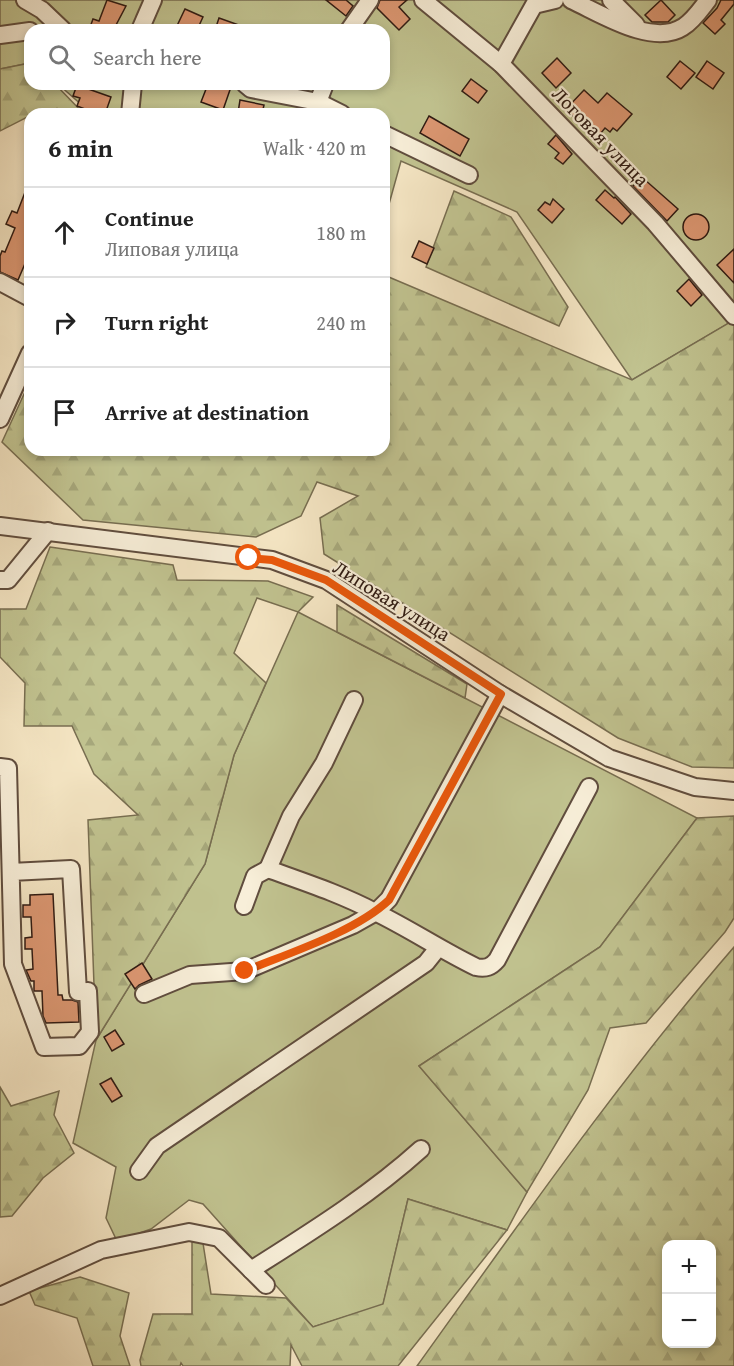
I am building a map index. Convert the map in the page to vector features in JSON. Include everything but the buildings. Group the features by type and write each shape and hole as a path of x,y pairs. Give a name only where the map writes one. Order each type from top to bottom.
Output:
{"street":[{"path":"25,0 42,10 57,24"},
{"path":"143,24 153,0"},
{"path":"353,24 370,0"},
{"name":"Логовая улица","path":"423,0 501,64 655,223 734,316"},
{"path":"501,64 534,5 555,0"},
{"path":"571,0 644,33 664,33 683,27 708,0"},
{"path":"611,0 644,33"},
{"path":"0,35 24,32"},
{"path":"131,108 132,90"},
{"path":"256,90 318,102 330,108"},
{"path":"318,102 323,90"},
{"path":"390,137 469,175"},
{"path":"0,282 24,295"},
{"path":"0,419 24,366"},
{"name":"Липовая улица","path":"0,526 272,560 326,580 501,694 609,758 694,787 734,790"},
{"path":"0,579 8,580 48,531"},
{"path":"144,994 190,975 245,971 353,925 376,912 389,900 501,694"},
{"path":"244,906 255,876 268,869 291,816 324,763 354,700"},
{"path":"0,767 8,768 11,872 6,913 13,964 44,1047 79,1046 90,1032 88,992 78,992 71,870 11,872"},
{"path":"268,869 327,890 376,912 476,967 492,966 590,787"},
{"path":"139,1171 157,1146 426,963 438,948"},
{"path":"251,1270 323,1224 398,1170 421,1149"},
{"path":"0,1296 101,1250 189,1232 219,1238 266,1285"}],"green space":[{"path":"0,0 734,0 734,320 632,380 517,212 401,161 390,200 390,108 85,108 65,90 390,90 390,24 24,24 24,64 0,69"},
{"path":"24,64 24,90 61,90 78,108 24,108 24,119 0,131 0,69"},
{"path":"454,191 511,217 568,307 559,326 426,267"},
{"path":"390,278 632,380 734,320 734,768 692,767 618,738 324,554 320,518 358,496 317,482 301,516 256,537 83,520 2,442 24,394 24,456 390,456"},
{"path":"50,547 173,565 177,580 268,581 313,597 298,612 257,598 234,653 266,683 234,755 205,864 96,1040 88,820 138,815 94,774 72,726 24,726 25,683 0,657 0,609 26,609"},
{"path":"337,605 467,684 465,698 337,632"},
{"path":"298,612 697,818 600,947 419,1066 527,1192 507,1230 408,1199 383,1305 313,1327 203,1204 189,1200 151,1229 117,1241 106,1218 116,1167 73,1143 96,1040 205,864 234,755"},
{"path":"734,816 734,918 725,932 646,1023 610,1028 588,1090 527,1192 419,1066 600,947 697,818"},
{"path":"734,947 734,1366 417,1366 532,1206 650,1049"},
{"path":"0,1087 11,1106 59,1091 54,1115 74,1153 43,1178 12,1216 0,1217"},
{"path":"408,1199 507,1230 398,1366 302,1366 291,1345 290,1366 183,1366 181,1363 180,1366 141,1366 140,1360 153,1314 192,1314 192,1242 202,1237 211,1294 286,1298 313,1327 383,1304"},
{"path":"80,1277 129,1293 120,1336 130,1366 93,1366 77,1318 35,1305 29,1291"}],"route":[{"path":"245,971 353,925 376,912 389,900 501,694 326,580 272,560 249,558"}]}
